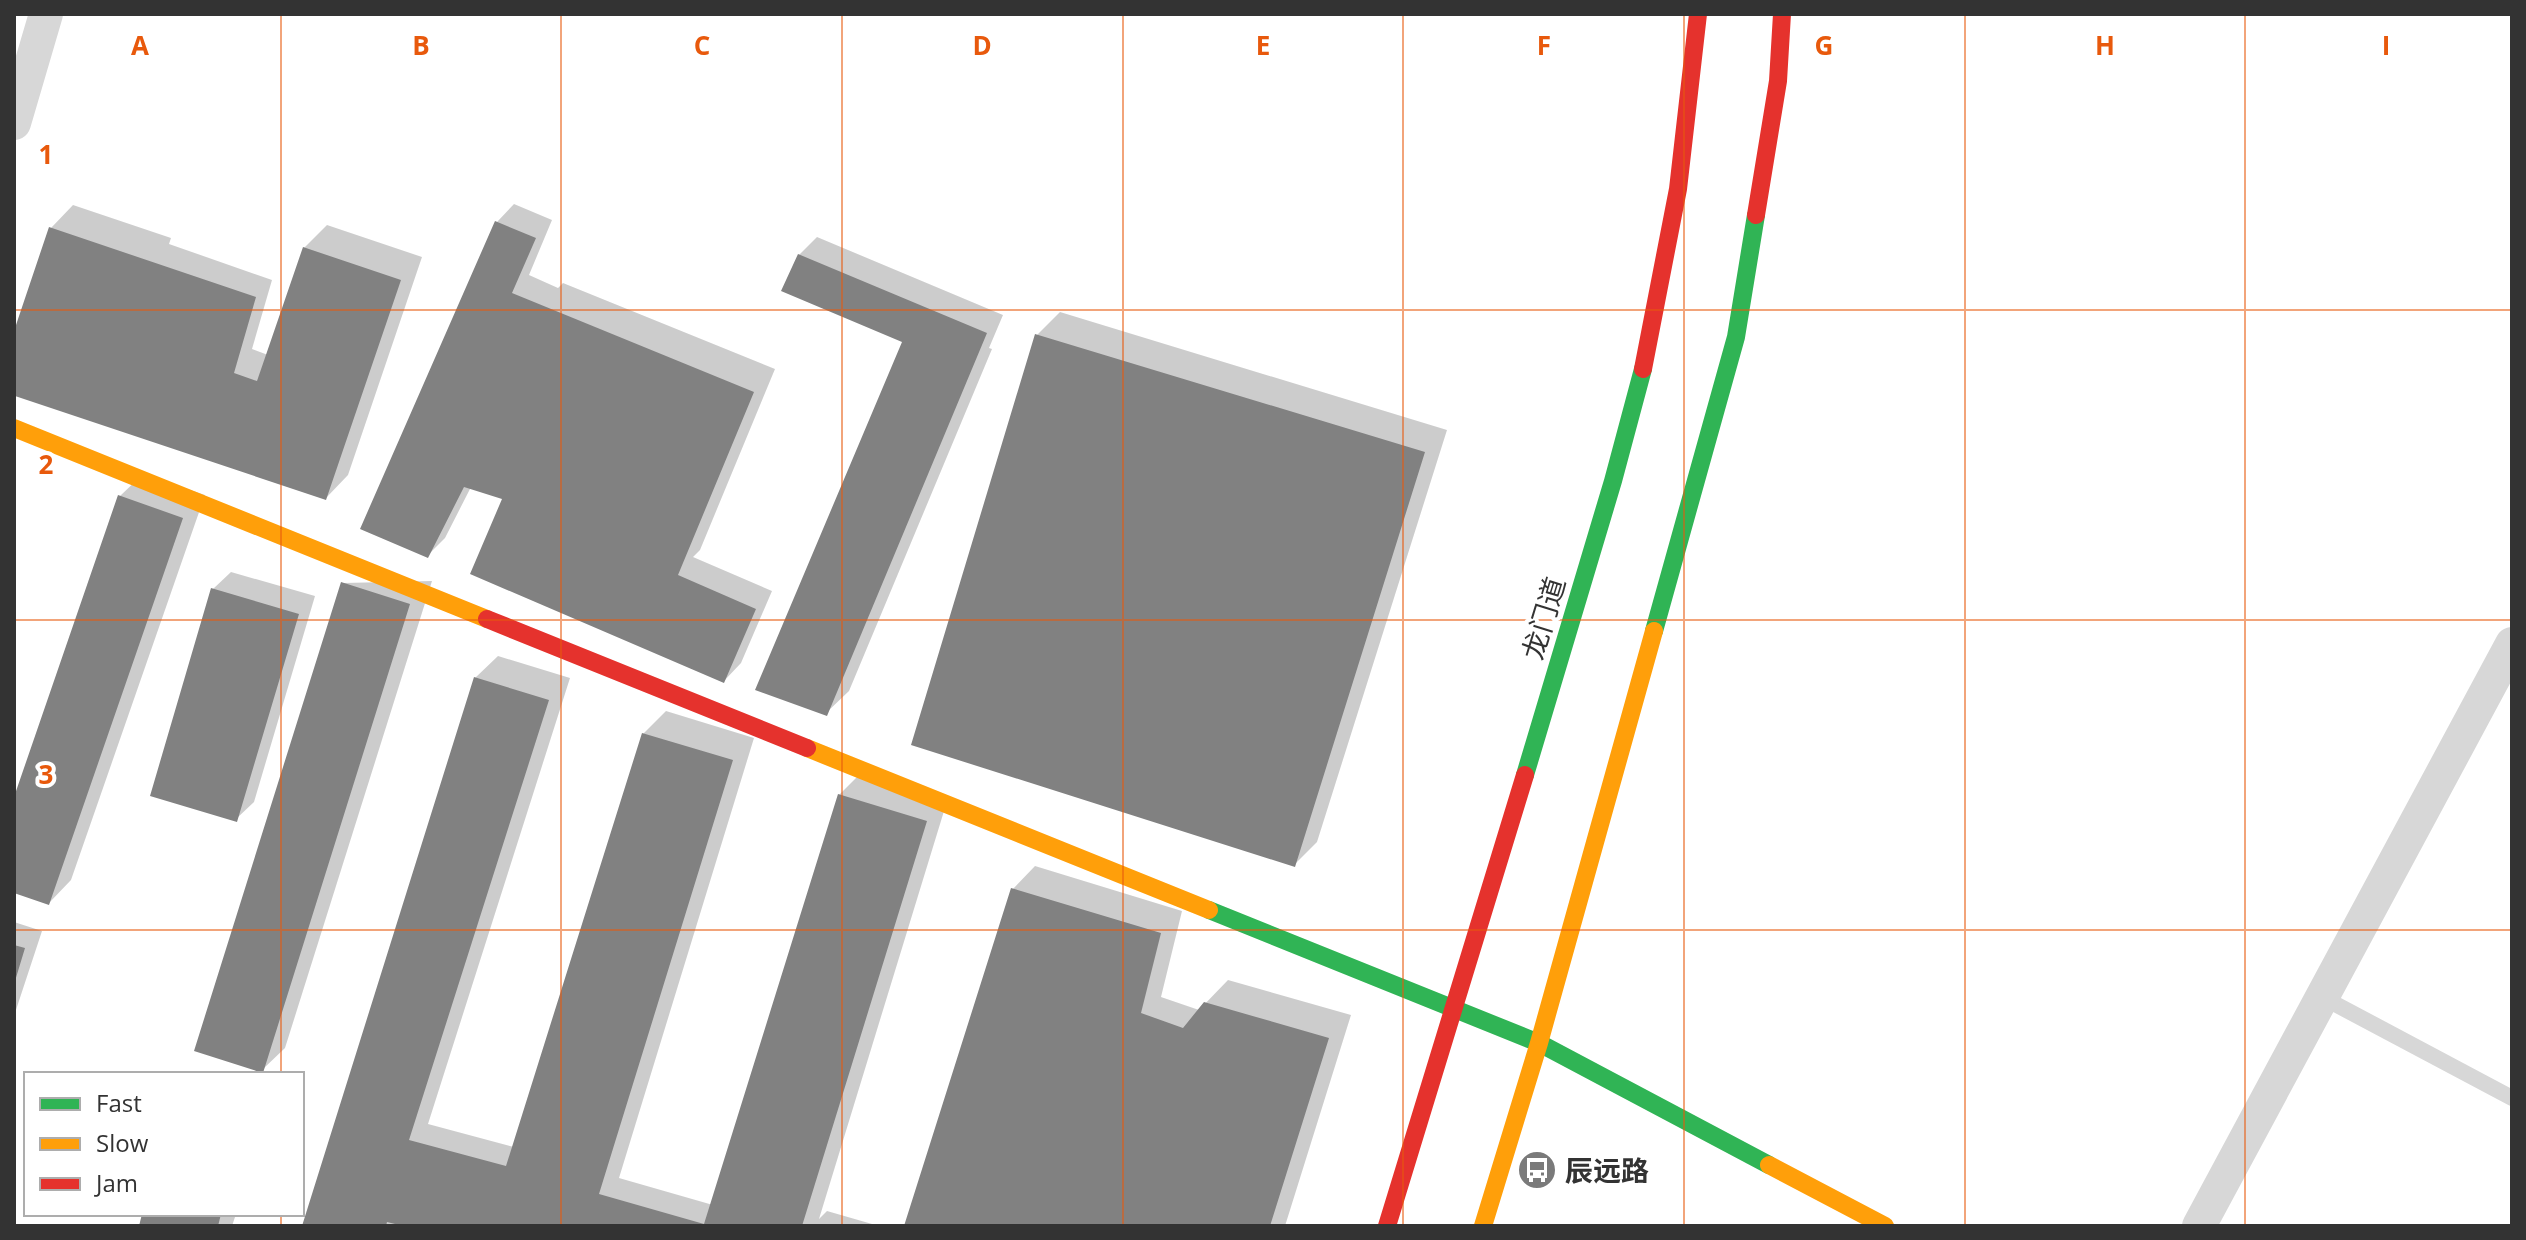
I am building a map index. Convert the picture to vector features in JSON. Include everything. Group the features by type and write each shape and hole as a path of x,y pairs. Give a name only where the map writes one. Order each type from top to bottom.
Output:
{"main road":[{"name":"龙门道","path":"1387,1226 1456,1011 1607,502 1644,365 1674,221 1693,86 1698,14"},
{"path":"1483,1226 1539,1043 1736,337 1778,81 1782,14"},
{"path":"1778,81 1799,14"},
{"path":"14,428 1539,1043 1885,1226"}],"street":[{"path":"14,123 46,14"},
{"path":"2199,1226 2512,644"}],"lane":[{"path":"2322,997 2512,1098"}],"building":[{"path":"495,221 536,238 512,293 754,392 678,575 756,609 724,683 470,574 502,499 464,487 428,558 360,529"},
{"path":"49,227 256,297 234,373 257,381 303,247 401,280 326,500 15,396 14,331"},
{"path":"798,254 987,333 827,716 755,690 902,342 781,291"},
{"path":"1035,334 1425,452 1295,867 911,745"},
{"path":"118,495 183,518 49,905 14,893 14,797"},
{"path":"341,582 410,604 263,1072 194,1051"},
{"path":"211,588 299,614 237,822 150,796"},
{"path":"474,677 549,700 409,1140 506,1166 642,733 733,760 599,1194 704,1224 838,794 927,821 802,1226 403,1226 387,1222 386,1226 302,1226"},
{"path":"1011,888 1161,933 1141,1013 1183,1028 1204,1002 1329,1038 1270,1226 904,1226"},
{"path":"14,945 25,948 15,981 14,981"},
{"path":"142,1216 220,1216 218,1226 139,1226"}],"traffic: fast":[{"path":"1654,631 1736,337 1756,215"},
{"path":"1525,775 1613,481 1643,369"},
{"path":"1209,910 1539,1043 1769,1165"}],"traffic: slow":[{"path":"14,428 487,619"},
{"path":"1483,1226 1539,1043 1654,631"},
{"path":"807,748 1209,910"},
{"path":"1769,1165 1885,1226"}],"traffic: jam":[{"path":"1643,369 1678,189 1698,14"},
{"path":"1756,215 1778,81 1782,14"},
{"path":"487,619 807,748"},
{"path":"1387,1226 1525,775"}],"place":[{"name":"辰远路","path":"1537,1170"}]}
